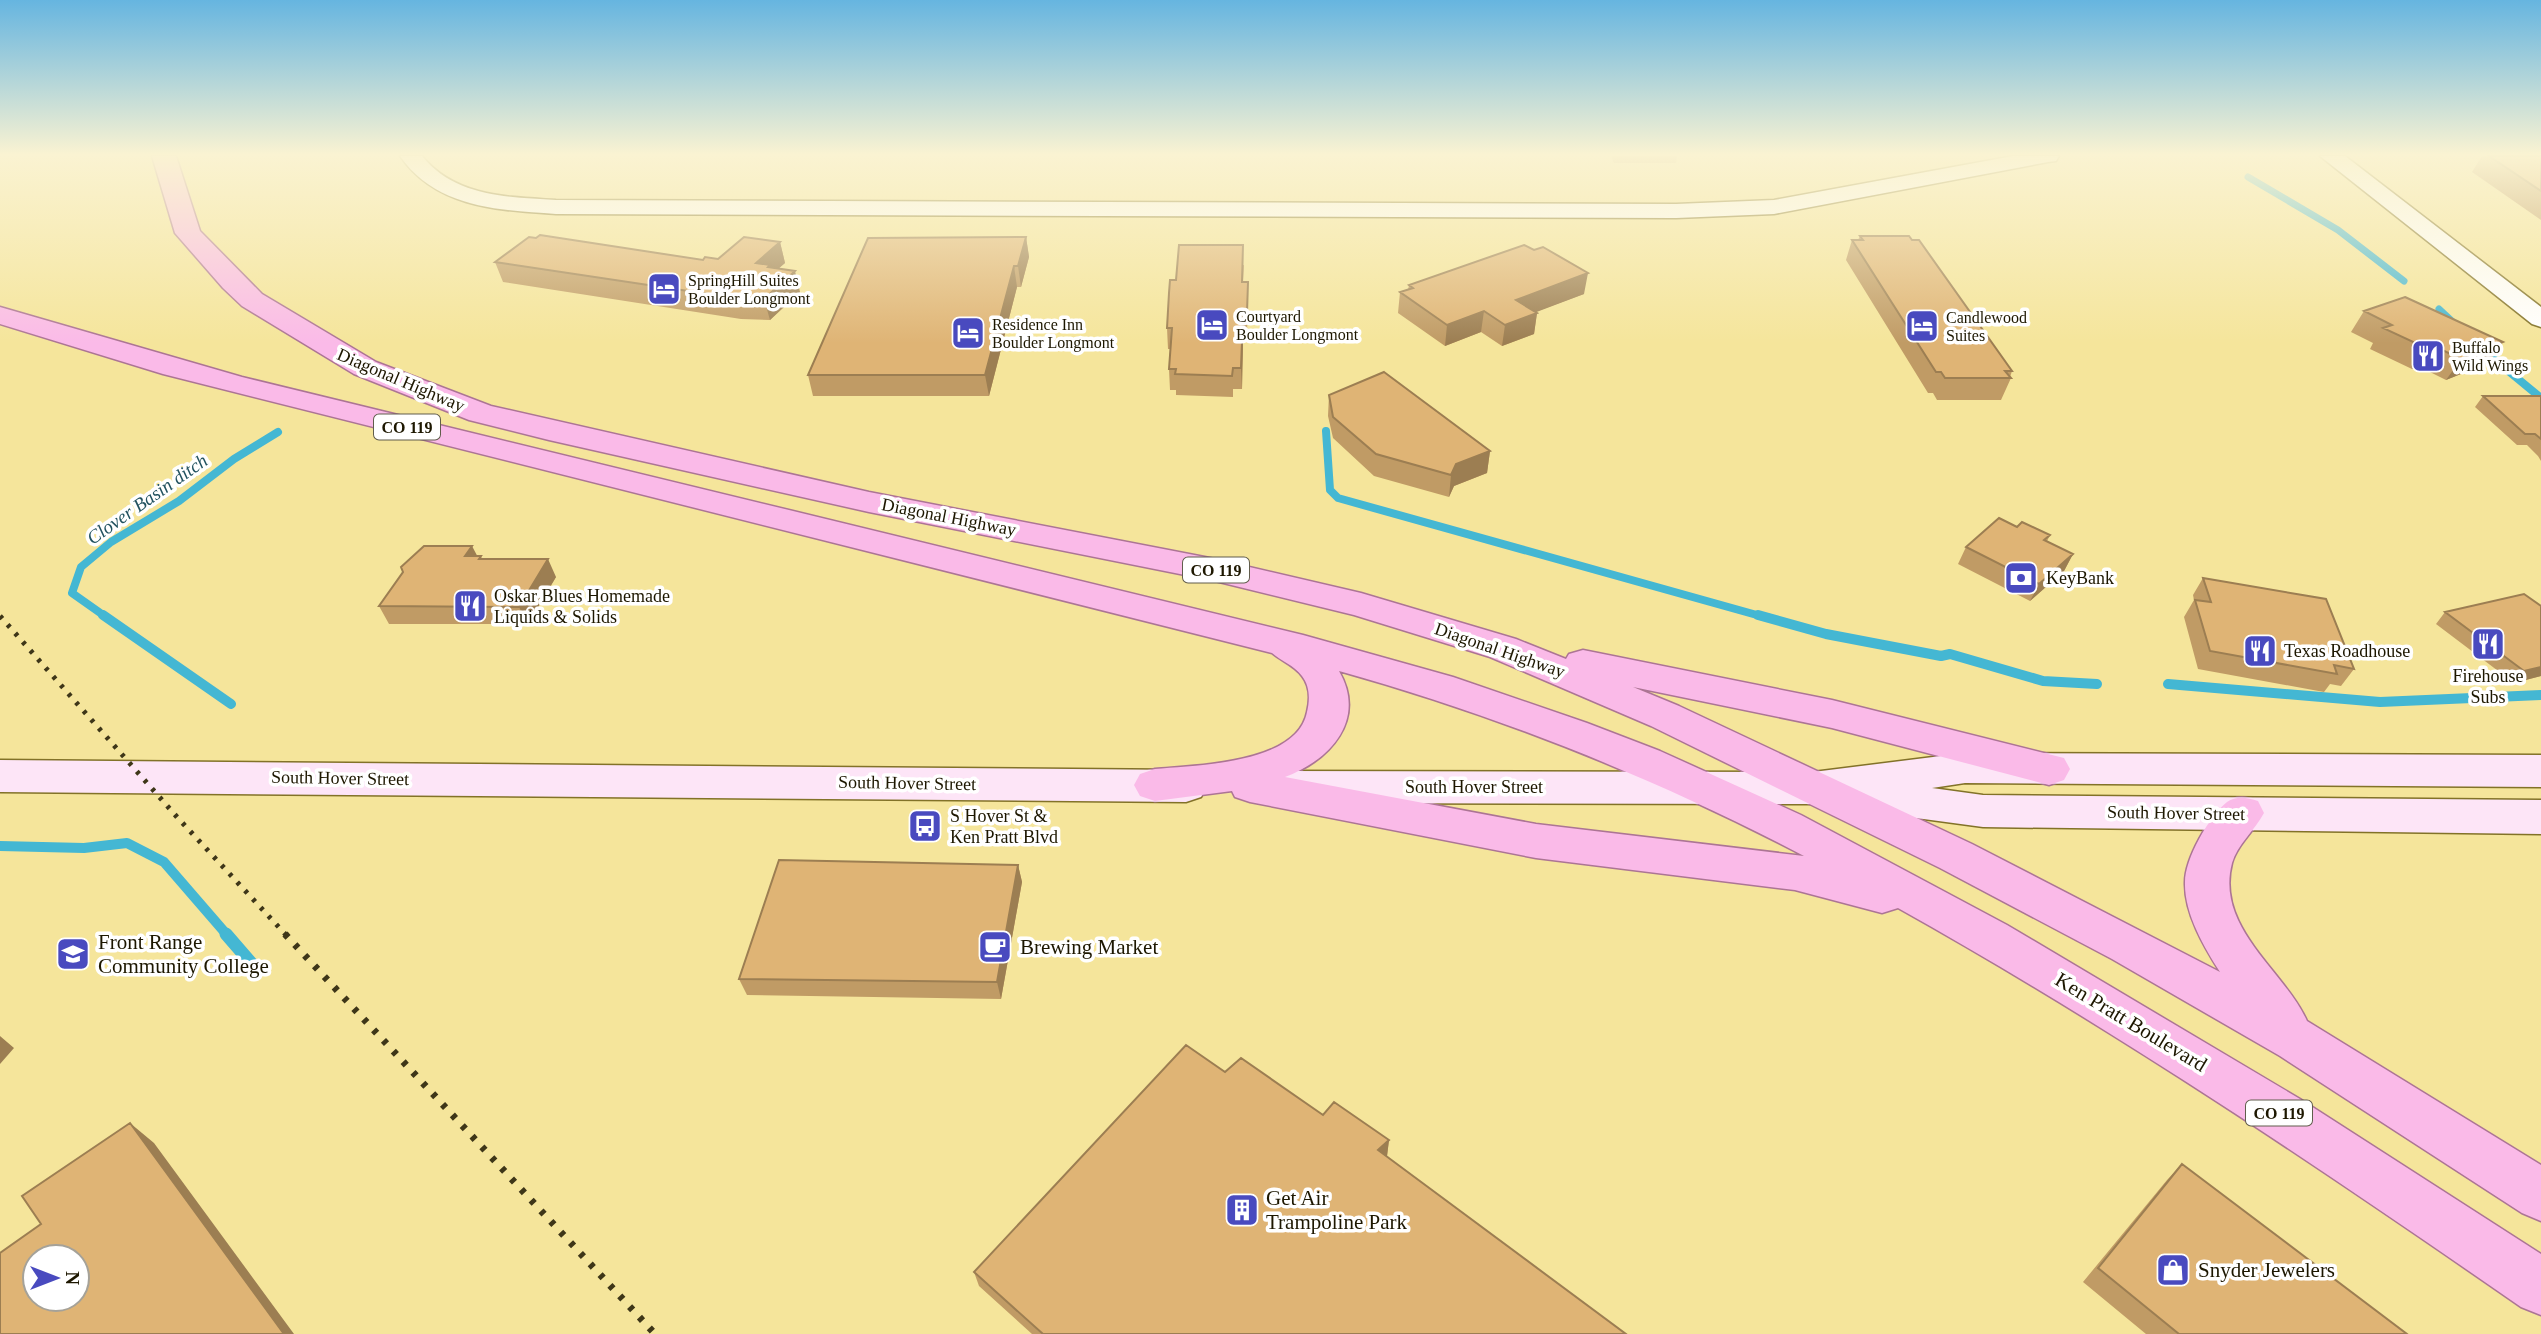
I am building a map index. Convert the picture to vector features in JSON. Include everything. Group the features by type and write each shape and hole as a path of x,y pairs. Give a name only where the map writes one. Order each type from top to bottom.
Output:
{"highway":[{"name":"Diagonal Highway","path":"183,218 188,233 252,300 331,350 366,368 480,413 856,499 1215,570 1361,605 1503,648 1665,716 1813,788"},
{"name":"Diagonal Highway","path":"0,315 80,342 323,408 1273,638 1458,692 1574,733 1702,788"},
{"path":"1155,785 1252,774 1295,757 1322,732 1330,708 1329,690 1321,671 1304,654 1273,638"},
{"path":"1503,648 1832,715 2049,769"},
{"path":"1250,786 1536,841 1795,872 1890,897 2010,948"},
{"name":"Ken Pratt Boulevard","path":"1702,788 1887,878 2010,948 2255,1097 2541,1287"},
{"name":"CO 119","path":"1813,788 1956,856 2128,945 2297,1040 2541,1195"},
{"path":"2243,813 2209,865 2207,890 2226,941 2252,983 2297,1040"}],"main road":[{"name":"South Hover Street","path":"0,776 1813,788 1965,768 2541,771"},
{"name":"South Hover Street","path":"1813,788 1983,811 2541,817"}],"street":[{"path":"2411,218 2541,319"}],"building":[{"path":"540,235 703,260 705,257 718,259 744,237 780,242 756,263 795,271 764,299 735,298 495,262 529,237 536,238"},
{"name":"Candlewood Suites","path":"1860,236 1909,236 1912,240 1919,240 2012,371 2005,371 2011,378 1945,378 1941,372 1936,372 1852,240 1863,240"},
{"name":"Residence Inn Boulder Longmont","path":"1026,237 1018,266 1014,266 985,375 808,375 868,238"},
{"name":"Courtyard Boulder Longmont","path":"1179,245 1243,245 1242,282 1248,282 1247,313 1243,313 1241,368 1233,368 1232,376 1175,374 1176,369 1169,369 1172,328 1167,328 1170,280 1176,280"},
{"path":"1524,245 1534,250 1543,247 1588,273 1516,300 1537,313 1505,325 1484,311 1447,325 1400,292 1413,288 1409,285"},
{"path":"2405,297 2503,342 2461,359 2434,346 2426,348 2383,328 2392,325 2364,311"},
{"path":"1384,372 1490,451 1456,464 1451,475 1376,454 1333,417 1329,395"},
{"path":"2483,396 2541,396 2541,439 2535,434 2525,434"},
{"path":"1999,518 2017,527 2022,522 2050,535 2044,540 2073,554 2039,584 1966,547"},
{"path":"424,546 472,546 465,556 481,556 479,559 548,559 519,607 379,606 403,572 401,567"},
{"name":"Texas Roadhouse","path":"2203,578 2326,599 2354,669 2334,665 2337,674 2210,651 2195,600 2211,602"},
{"path":"2524,594 2541,606 2541,667 2524,671 2445,612"},
{"path":"779,860 1018,865 997,982 739,979"},
{"name":"Get Air Trampoline Park","path":"1186,1045 1225,1072 1241,1058 1323,1115 1334,1102 1389,1140 1378,1150 1626,1334 1043,1334 974,1272"},
{"path":"130,1123 284,1334 0,1334 0,1253 41,1224 22,1196"},
{"path":"2182,1164 2407,1334 2179,1334 2098,1268"}],"waterway":[{"path":"2318,218 2338,230 2404,281"},
{"path":"2439,309 2454,323"},
{"path":"2483,350 2497,361"},
{"path":"2495,360 2541,398"},
{"path":"1326,431 1330,490 1338,498 1764,617"},
{"name":"Clover Basin ditch","path":"106,617 72,593 81,567 111,542 179,501 234,459 278,432"},
{"name":"Clover Basin ditch","path":"103,615 231,704"},
{"path":"1758,615 1826,634 1941,656 1950,654 2043,681 2097,684"},
{"path":"2168,684 2380,702 2541,695"},
{"path":"0,846 84,848 127,843 164,862 228,936"},
{"path":"226,934 252,964"}],"railway":[{"path":"0,616 177,817 287,936"},
{"path":"285,934 655,1334"}],"place":[{"name":"SpringHill Suites Boulder Longmont","path":"664,289"},
{"name":"Courtyard Boulder Longmont","path":"1212,325"},
{"name":"Candlewood Suites","path":"1922,326"},
{"name":"Residence Inn Boulder Longmont","path":"968,333"},
{"name":"Buffalo Wild Wings","path":"2428,356"},
{"name":"KeyBank","path":"2021,578"},
{"name":"Oskar Blues Homemade Liquids & Solids","path":"470,606"},
{"name":"Firehouse Subs","path":"2488,644"},
{"name":"Texas Roadhouse","path":"2260,651"},
{"name":"S Hover St & Ken Pratt Blvd","path":"925,826"},
{"name":"Brewing Market","path":"995,947"},
{"name":"Front Range Community College","path":"73,954"},
{"name":"Get Air Trampoline Park","path":"1242,1210"},
{"name":"Snyder Jewelers","path":"2173,1270"}]}
